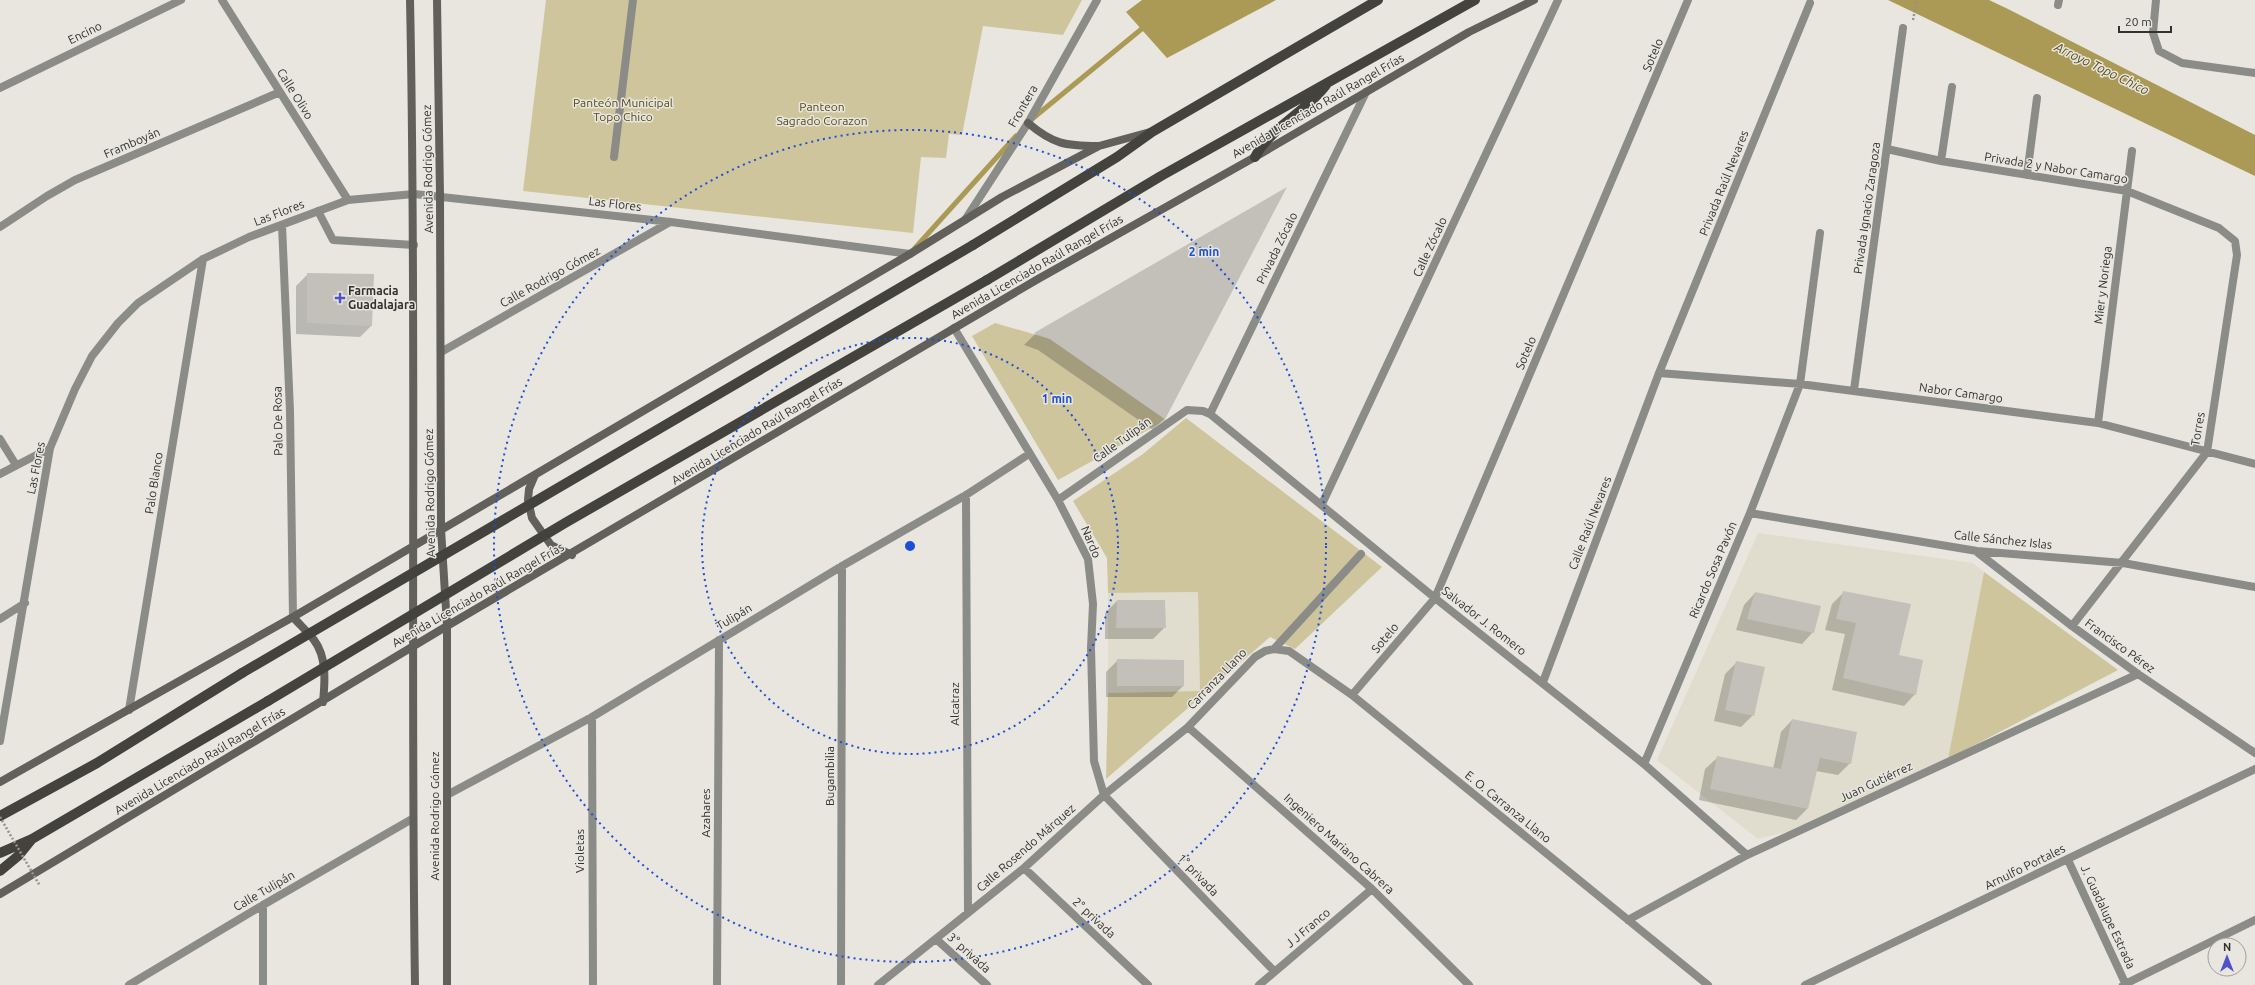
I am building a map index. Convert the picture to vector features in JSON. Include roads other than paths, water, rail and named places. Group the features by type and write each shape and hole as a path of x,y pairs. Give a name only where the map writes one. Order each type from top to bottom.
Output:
{"main road":[{"path":"0,816 97,763 242,673 973,245 1117,157 1152,132 1378,0"},
{"path":"0,853 32,839 268,702 565,524 987,280 1161,176 1475,0"},
{"path":"1255,157 1267,138 1308,107 1329,81"},
{"path":"0,871 18,856 32,839"}],"street":[{"name":"Encino","path":"0,88 181,0"},
{"name":"Calle Olivo","path":"222,0 348,200"},
{"name":"Avenida Rodrigo Gómez","path":"410,0 414,194 412,819 415,985"},
{"name":"Avenida Rodrigo Gómez","path":"437,0 440,196 441,529 447,626 447,985"},
{"path":"614,157 633,0"},
{"name":"Frontera","path":"965,221 1028,123 1097,0"},
{"name":"Avenida Licenciado Raúl Rangel Frías","path":"0,894 323,702 413,646 572,555 954,328 1255,157 1469,32 1534,0"},
{"name":"Calle Zócalo","path":"1322,504 1558,0"},
{"name":"Sotelo","path":"1352,695 1435,598 1688,0"},
{"path":"2156,0 2153,33 2159,51 2182,63 2255,73"},
{"name":"Privada Raúl Nevares","path":"1659,373 1810,2"},
{"name":"Privada Ignacio Zaragoza","path":"1854,390 1903,28"},
{"path":"1941,161 1952,87"},
{"name":"Framboyán","path":"0,227 30,206 75,180 280,92"},
{"name":"Privada Zócalo","path":"1206,413 1366,92"},
{"path":"2027,175 2037,98"},
{"path":"1028,123 1052,140 1078,146 1099,146"},
{"path":"0,782 293,617 413,545 535,475 910,254 1002,197 1099,146 1152,132"},
{"name":"Privada 2 y Nabor Camargo","path":"1887,149 1941,161 2127,191 2219,228 2235,241"},
{"name":"Mier y Noriega","path":"2098,423 2132,151"},
{"name":"Las Flores","path":"0,741 25,603 50,448 75,389 92,356 118,323 138,303 203,258 282,225 348,200 414,194 671,222 910,254"},
{"path":"318,211 333,240 414,245"},
{"name":"Calle Rodrigo Gómez","path":"441,352 671,222"},
{"name":"Palo De Rosa","path":"282,225 290,411 293,617"},
{"name":"Ricardo Sosa Pavón","path":"1644,764 1750,513 1800,384 1820,233"},
{"name":"Torres","path":"2072,626 2123,563 2207,452 2237,255 2235,241"},
{"name":"Palo Blanco","path":"129,710 203,258"},
{"name":"Nardo","path":"954,328 1058,500 1088,560 1092,581 1093,604 1091,648 1094,761 1104,795"},
{"name":"Nabor Camargo","path":"1659,373 1800,384 1854,390 2098,423 2255,464"},
{"name":"Calle Raúl Nevares","path":"1543,682 1659,373"},
{"name":"Calle Tulipán","path":"1058,500 1169,421 1187,410 1206,413"},
{"name":"Salvador J. Romero","path":"1206,413 1322,504 1435,598 1543,682 1644,764 1747,855"},
{"path":"0,439 16,465"},
{"path":"0,474 50,448"},
{"name":"Tulipán","path":"446,795 592,717 842,566 966,495 1029,454"},
{"path":"535,475 529,489 528,500 532,518 551,544 572,555"},
{"name":"Alcatraz","path":"966,495 968,913"},
{"name":"Calle Sánchez Islas","path":"1750,513 1977,551 2123,563 2255,587"},
{"name":"Francisco Pérez","path":"1977,551 2072,626 2138,674 2255,753"},
{"path":"1274,649 1361,554"},
{"name":"Bugambilia","path":"841,985 842,566"},
{"path":"0,619 25,603"},
{"path":"293,617 314,640 320,650 325,671 323,702"},
{"name":"Azahares","path":"718,985 719,640"},
{"name":"Carranza Llano","path":"1188,727 1255,657 1265,650 1274,649 1289,651"},
{"name":"E. O. Carranza Llano","path":"1289,651 1352,695 1708,985"},
{"name":"Juan Gutiérrez","path":"1628,920 1747,855 2138,674"},
{"name":"Violetas","path":"592,717 593,985"},
{"name":"Calle Rosendo Márquez","path":"878,985 1024,868 1104,795 1188,727"},
{"name":"Ingeniero Mariano Cabrera","path":"1188,727 1372,889 1469,985"},
{"name":"Arnulfo Portales","path":"1805,985 2255,769"},
{"name":"1° privada","path":"1104,795 1274,971"},
{"name":"Calle Tulipán","path":"129,985 263,905 412,819"},
{"name":"J. Guadalupe Estrada","path":"2068,860 2125,985"},
{"name":"2° privada","path":"1024,868 1148,985"},
{"name":"J J Franco","path":"1259,985 1372,889"},
{"path":"262,985 263,905"},
{"path":"2125,985 2255,920"},
{"name":"3° privada","path":"936,939 986,985"}],"water":[{"path":"1142,0 1276,0 1167,58 1126,12"},
{"name":"Arroyo Topo Chico","path":"1888,0 1989,0 2008,9 2255,135 2255,176"}],"waterway":[{"path":"1032,119 1144,27"},
{"path":"915,248 1016,136"}],"place":[{"name":"Farmacia Guadalajara","path":"340,298"}],"park label":[{"name":"Panteón Municipal Topo Chico","path":"623,110"},
{"name":"Panteon Sagrado Corazon","path":"822,114"}]}
